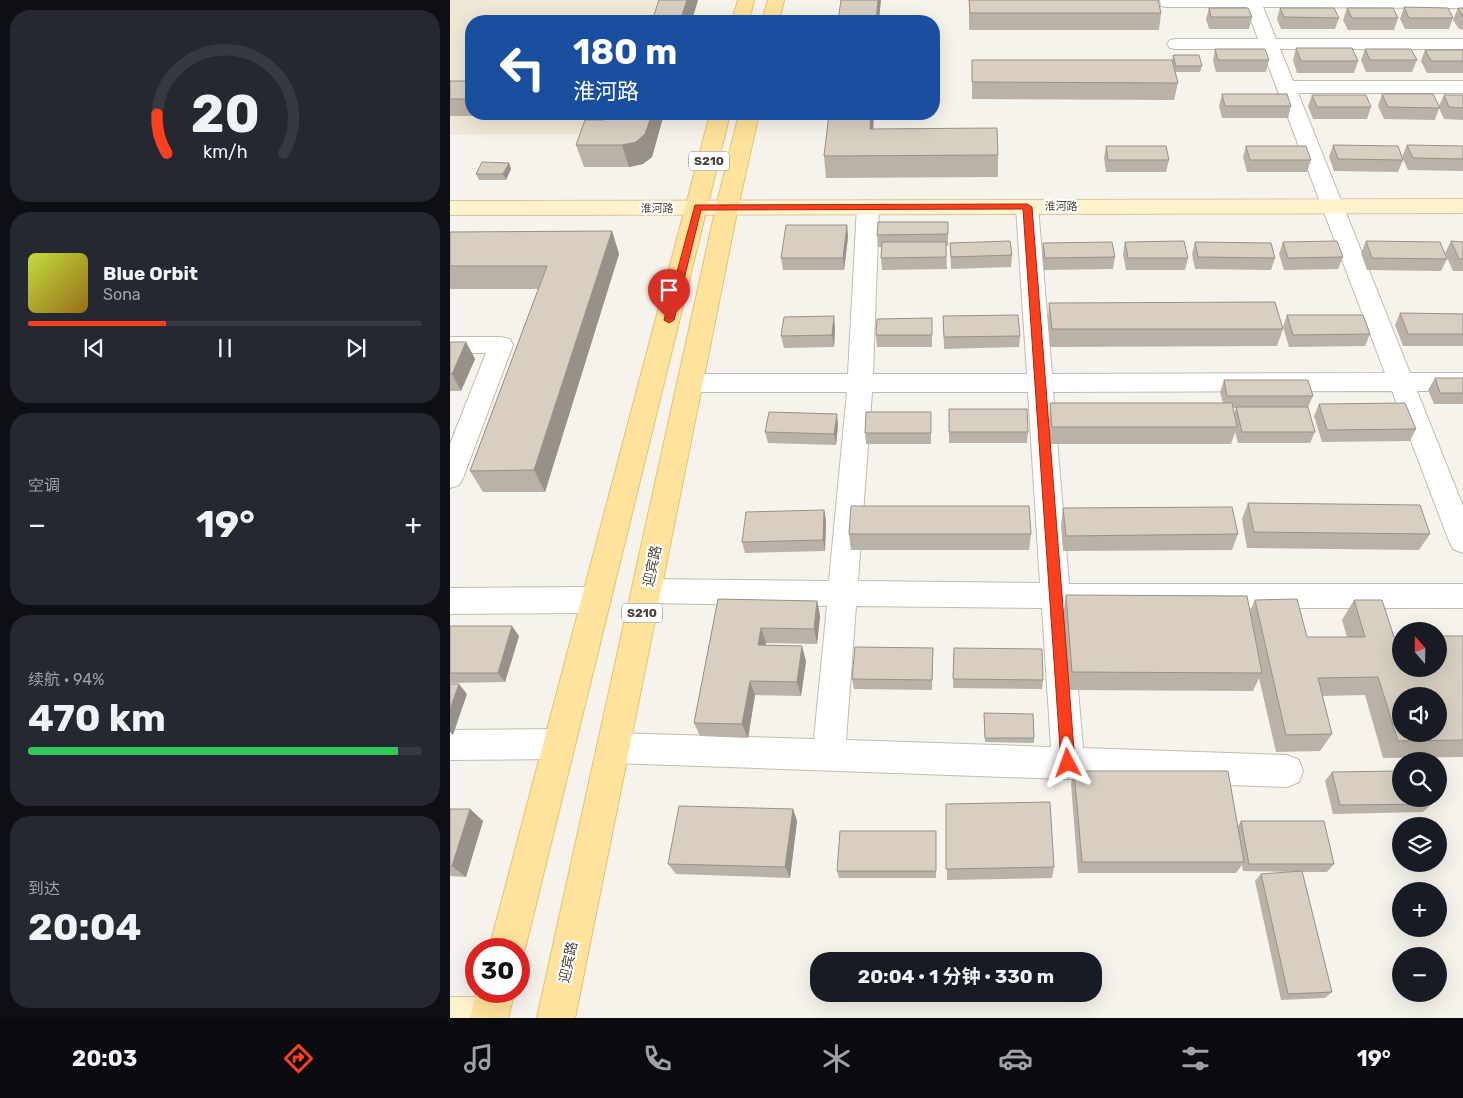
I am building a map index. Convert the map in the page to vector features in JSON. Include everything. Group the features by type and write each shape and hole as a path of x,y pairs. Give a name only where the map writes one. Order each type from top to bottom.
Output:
{"main road":[{"path":"742,15 746,0"},
{"path":"772,15 776,0"},
{"name":"S210","path":"510,938 558,744 698,207 719,120"},
{"name":"迎宾路","path":"556,1018 692,383 727,207 748,120"}],"street":[{"path":"1253,1 1463,541"},
{"path":"1167,2 1463,3"},
{"path":"1176,44 1463,44"},
{"path":"1286,87 1463,87"},
{"name":"淮河路","path":"450,208 1463,206"},
{"path":"829,755 860,382 868,207"},
{"path":"1027,207 1042,382 1055,596 1068,763"},
{"path":"450,345 501,345 452,466"},
{"path":"692,383 1463,382"},
{"path":"647,592 1055,596 1463,596"},
{"path":"450,601 596,600"},
{"path":"450,745 558,744"},
{"path":"614,748 1287,771"},
{"path":"450,1016 492,1008"}],"shaded area":[{"path":"450,0 665,0 660,15 465,15 465,120 619,120 602,134 450,135"}],"building":[{"path":"659,0 687,0 682,15 654,15"},
{"path":"841,0 878,0 877,15 839,15"},
{"path":"969,0 1158,0 1161,13 970,13"},
{"path":"1404,7 1448,8 1453,18 1409,18"},
{"path":"1209,8 1248,8 1252,17 1211,17"},
{"path":"1280,8 1334,8 1339,18 1284,17"},
{"path":"1347,8 1393,8 1398,18 1352,18"},
{"path":"1458,8 1463,8 1463,17"},
{"path":"1296,48 1352,48 1358,61 1301,61"},
{"path":"1215,49 1265,49 1269,60 1218,60"},
{"path":"1365,49 1411,49 1417,60 1370,60"},
{"path":"1425,50 1463,50 1463,61 1431,61"},
{"path":"1173,55 1199,55 1202,66 1176,66"},
{"path":"972,60 1172,60 1178,83 972,82"},
{"path":"450,81 465,81 465,99 450,99"},
{"path":"1222,94 1287,94 1291,106 1225,106"},
{"path":"1382,94 1433,94 1440,108 1388,107"},
{"path":"1312,95 1366,95 1371,107 1317,107"},
{"path":"1444,95 1463,95 1463,108 1449,107"},
{"path":"585,120 650,120 645,134 636,142 622,145 576,145"},
{"path":"828,120 871,120 870,129 997,128 998,155 824,156"},
{"path":"1333,145 1398,146 1403,160 1338,159"},
{"path":"1407,145 1463,146 1463,159 1413,158"},
{"path":"1106,146 1166,146 1169,160 1108,160"},
{"path":"1246,146 1306,146 1311,160 1250,160"},
{"path":"482,162 509,163 503,174 476,174"},
{"path":"878,222 948,222 948,234 877,235"},
{"path":"786,225 847,225 843,258 781,258"},
{"path":"612,231 534,470 470,471 547,266 450,266 450,232"},
{"path":"1010,241 1012,255 951,257 950,243"},
{"path":"1184,241 1188,258 1128,258 1125,242"},
{"path":"1337,241 1343,257 1288,258 1283,242"},
{"path":"1366,241 1440,242 1447,259 1372,258"},
{"path":"1451,241 1463,242 1463,259 1459,259"},
{"path":"882,242 946,242 946,257 881,258"},
{"path":"1112,242 1115,257 1045,258 1043,243"},
{"path":"1195,242 1271,243 1275,258 1198,257"},
{"path":"1275,302 1283,329 1052,329 1049,303"},
{"path":"1400,313 1463,314 1463,334 1408,334"},
{"path":"1018,315 1020,336 944,337 943,316"},
{"path":"1287,315 1363,315 1370,334 1293,335"},
{"path":"834,316 832,335 781,336 784,317"},
{"path":"932,318 932,335 876,335 877,319"},
{"path":"450,342 466,342 452,374 450,374"},
{"path":"1435,378 1463,378 1463,393 1440,393"},
{"path":"1224,380 1308,380 1313,396 1227,396"},
{"path":"1050,403 1232,403 1237,427 1052,427"},
{"path":"1405,403 1416,429 1327,430 1319,404"},
{"path":"1236,407 1308,407 1315,432 1242,432"},
{"path":"949,409 1027,409 1028,432 949,432"},
{"path":"769,412 837,414 834,434 765,432"},
{"path":"866,412 931,412 931,433 865,433"},
{"path":"1248,503 1420,505 1430,534 1254,532"},
{"path":"851,506 1029,506 1031,534 849,534"},
{"path":"1232,507 1238,534 1066,536 1063,508"},
{"path":"824,510 823,540 742,542 746,512"},
{"path":"1066,595 1247,596 1262,673 1072,672"},
{"path":"718,599 817,601 814,629 761,628 758,645 802,646 797,682 750,681 742,724 694,723"},
{"path":"1297,599 1307,637 1365,637 1354,600 1382,600 1392,631 1392,678 1448,678 1448,636 1463,636 1463,740 1447,740 1447,687 1392,687 1392,722 1378,677 1318,678 1332,734 1286,735 1255,600"},
{"path":"450,626 512,626 498,673 450,673"},
{"path":"855,647 933,648 932,680 852,679"},
{"path":"954,648 1042,649 1043,680 953,679"},
{"path":"450,684 459,684 450,709"},
{"path":"984,713 1033,714 1034,738 985,738"},
{"path":"1074,771 1228,771 1244,862 1082,862"},
{"path":"1392,771 1392,804 1340,805 1332,772"},
{"path":"1050,802 1054,867 946,869 946,804"},
{"path":"679,806 793,809 785,867 668,864"},
{"path":"450,809 470,809 452,866 450,866"},
{"path":"1241,821 1324,821 1334,864 1249,864"},
{"path":"840,831 936,831 936,871 837,871"},
{"path":"1302,871 1332,992 1288,994 1261,874"}],"route":[{"path":"669,320 698,207 1027,207 1042,382 1055,596 1068,763"}]}
